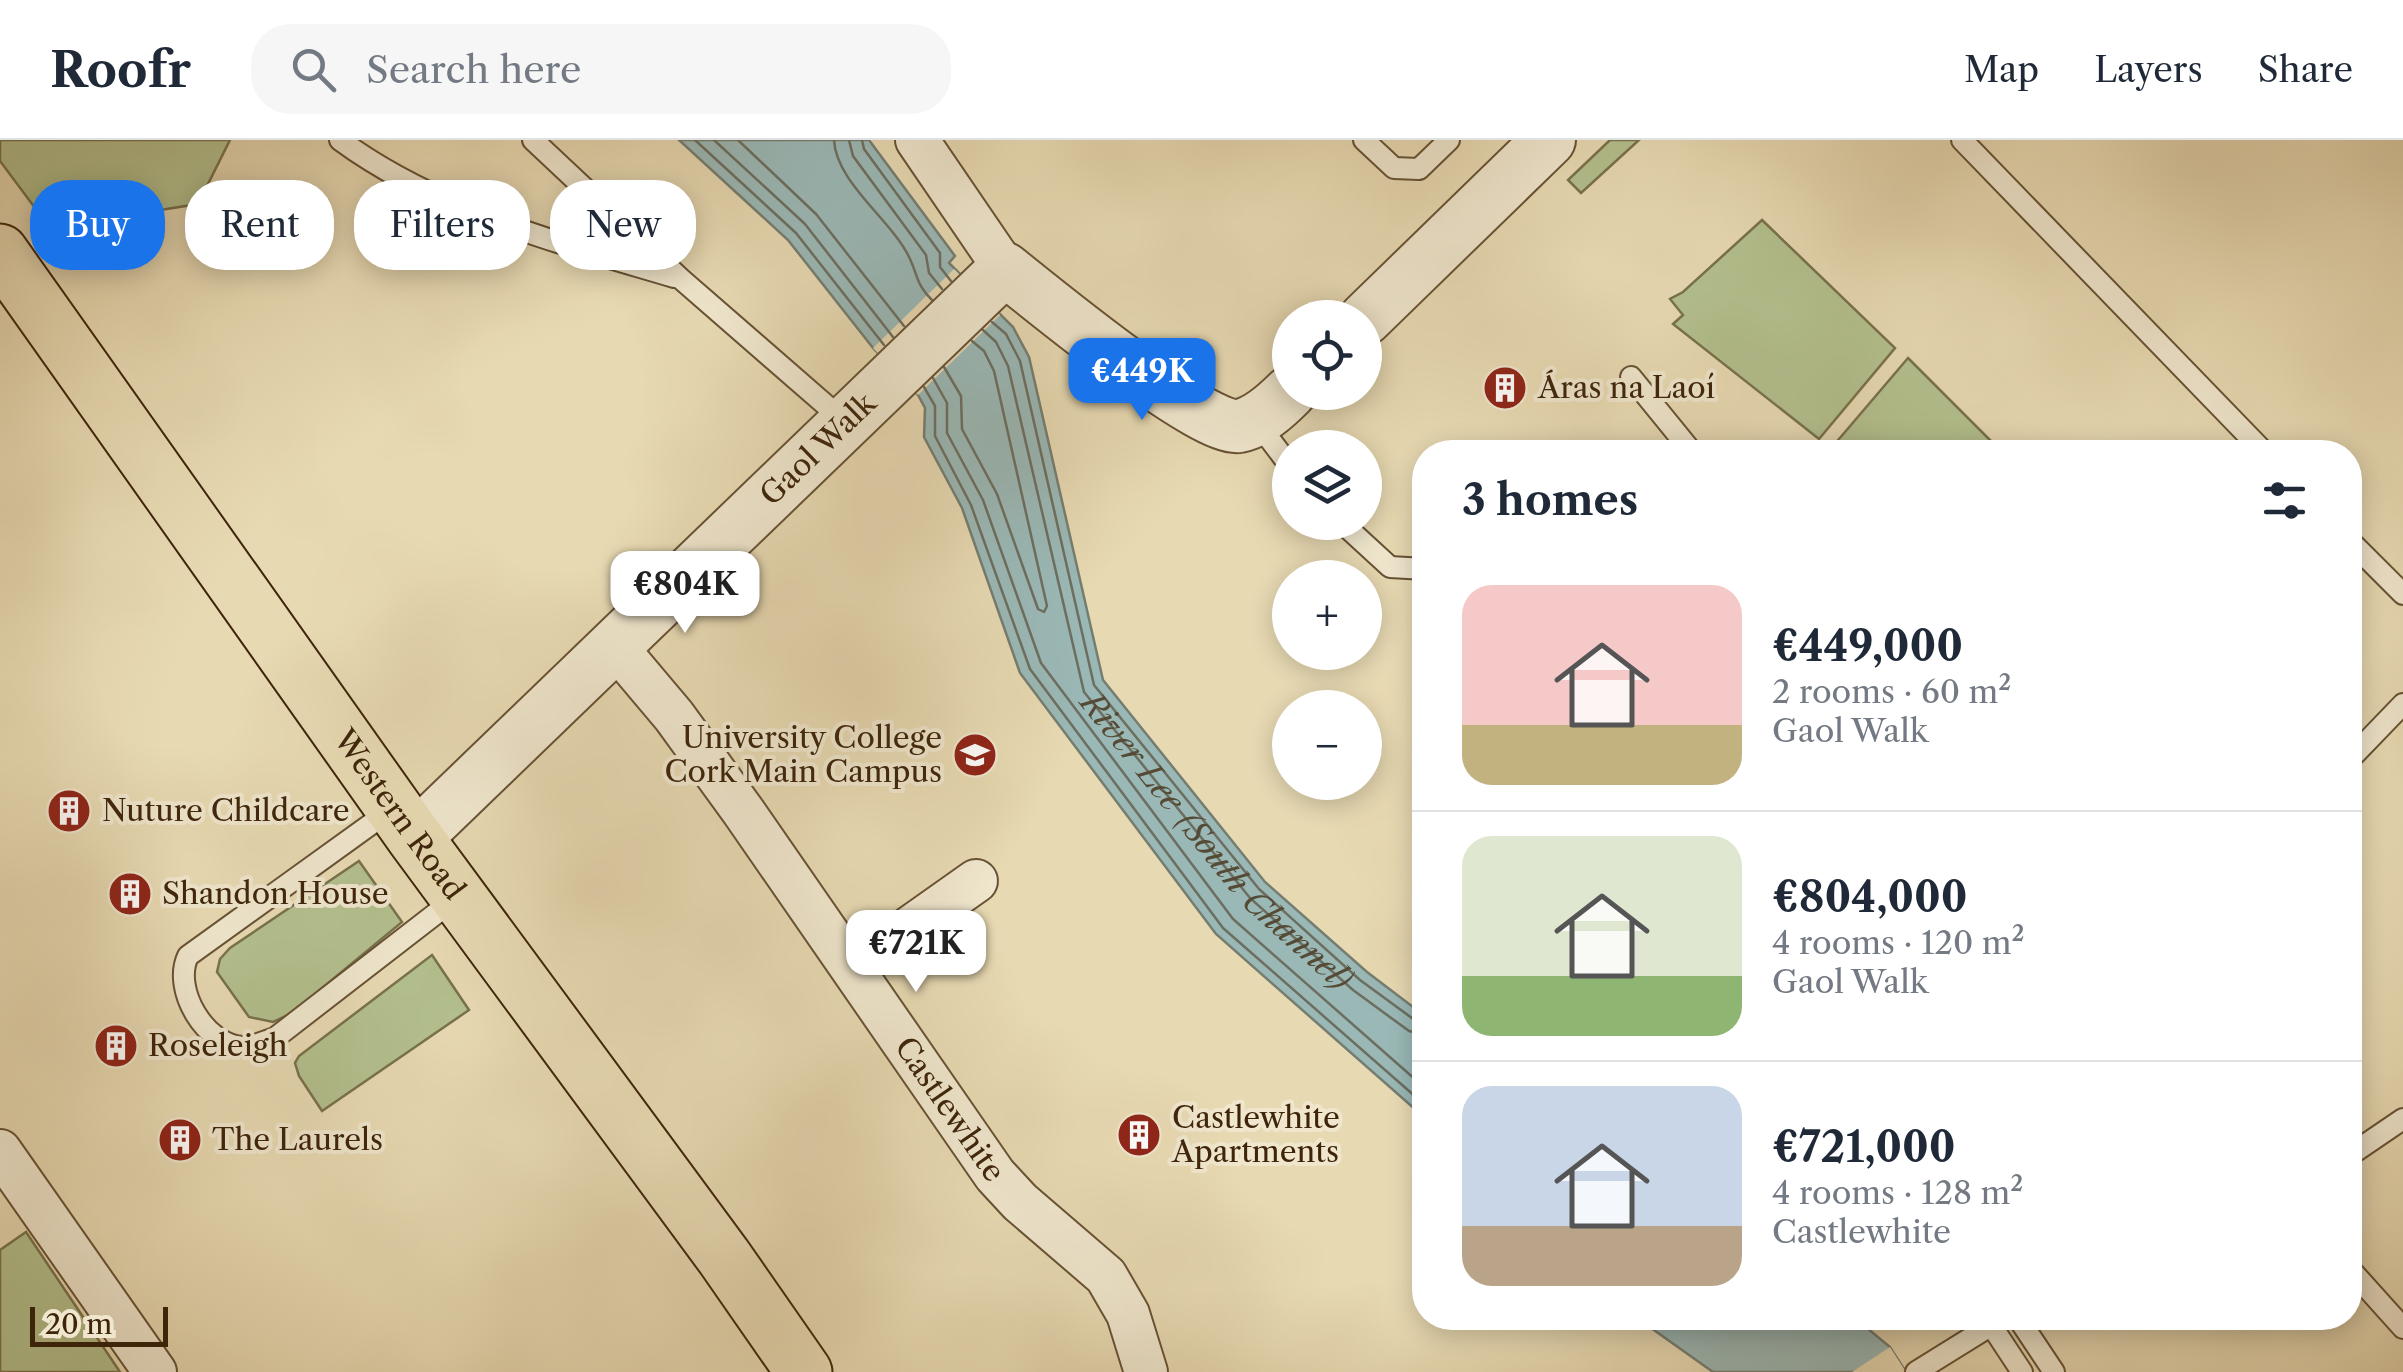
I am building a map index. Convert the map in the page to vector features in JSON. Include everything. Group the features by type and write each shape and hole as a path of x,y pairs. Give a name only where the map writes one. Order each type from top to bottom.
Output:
{"highway":[{"name":"Western Road","path":"0,252 404,823 724,1256 804,1372"}],"street":[{"path":"916,140 992,282 1126,362 1212,420 1239,426 1272,407"},
{"path":"1382,303 1549,140"},
{"name":"Gaol Walk","path":"404,823 615,646 992,282"},
{"name":"Castlewhite","path":"615,646 674,716 995,1176 1106,1276 1128,1314 1146,1372"},
{"path":"853,968 976,880"},
{"path":"0,1151 155,1372"}],"lane":[{"path":"340,140 398,177 465,209 545,239 681,280"},
{"path":"534,140 681,280 847,423"},
{"path":"1364,140 1394,168 1419,170 1449,140"},
{"path":"1962,140 2252,440"},
{"path":"1631,377 1682,440"},
{"path":"1360,540 1390,567 1412,569"},
{"path":"2362,552 2403,594"},
{"path":"2362,747 2403,704"},
{"path":"404,823 188,956 182,986 209,1030 228,1044 246,1047 274,1038 459,896"},
{"path":"2362,1147 2403,1119"},
{"path":"2362,1282 2403,1328"},
{"path":"1916,1372 1983,1330"},
{"path":"2001,1330 2022,1372"},
{"path":"2026,1330 2054,1372"}],"green space":[{"path":"0,140 230,140 210,180 185,180 185,206 165,209 165,180 30,180 30,201 0,161"},
{"path":"1610,140 1639,140 1581,193 1568,180"},
{"path":"1762,220 1895,348 1819,439 1673,324 1683,315 1670,299 1683,292"},
{"path":"1908,358 1990,440 1838,440"},
{"path":"359,861 402,922 292,1013 273,1022 249,1017 217,972 220,959 230,948"},
{"path":"432,955 469,1010 322,1111 299,1076 295,1063 299,1056"},
{"path":"26,1232 120,1372 0,1372 0,1250"}],"water":[{"name":"River Lee (South Channel)","path":"679,140 869,140 955,256 949,263 1013,327 1029,357 1103,680 1265,882 1412,1006 1412,1107 1216,934 1020,673 962,508 924,437 925,408 788,240"},
{"path":"1654,1330 1869,1330 1890,1347 1906,1372 1713,1372"}],"pier":[{"path":"954,269 1000,315 918,395 873,348"},
{"path":"1890,1347 1906,1372 1852,1372"}],"place":[{"name":"Áras na Laoí","path":"1505,388"},
{"name":"University College Cork Main Campus","path":"975,755"},
{"name":"Nuture Childcare","path":"69,811"},
{"name":"Shandon House","path":"130,894"},
{"name":"Roseleigh","path":"116,1046"},
{"name":"Castlewhite Apartments","path":"1139,1135"},
{"name":"The Laurels","path":"180,1140"}]}
